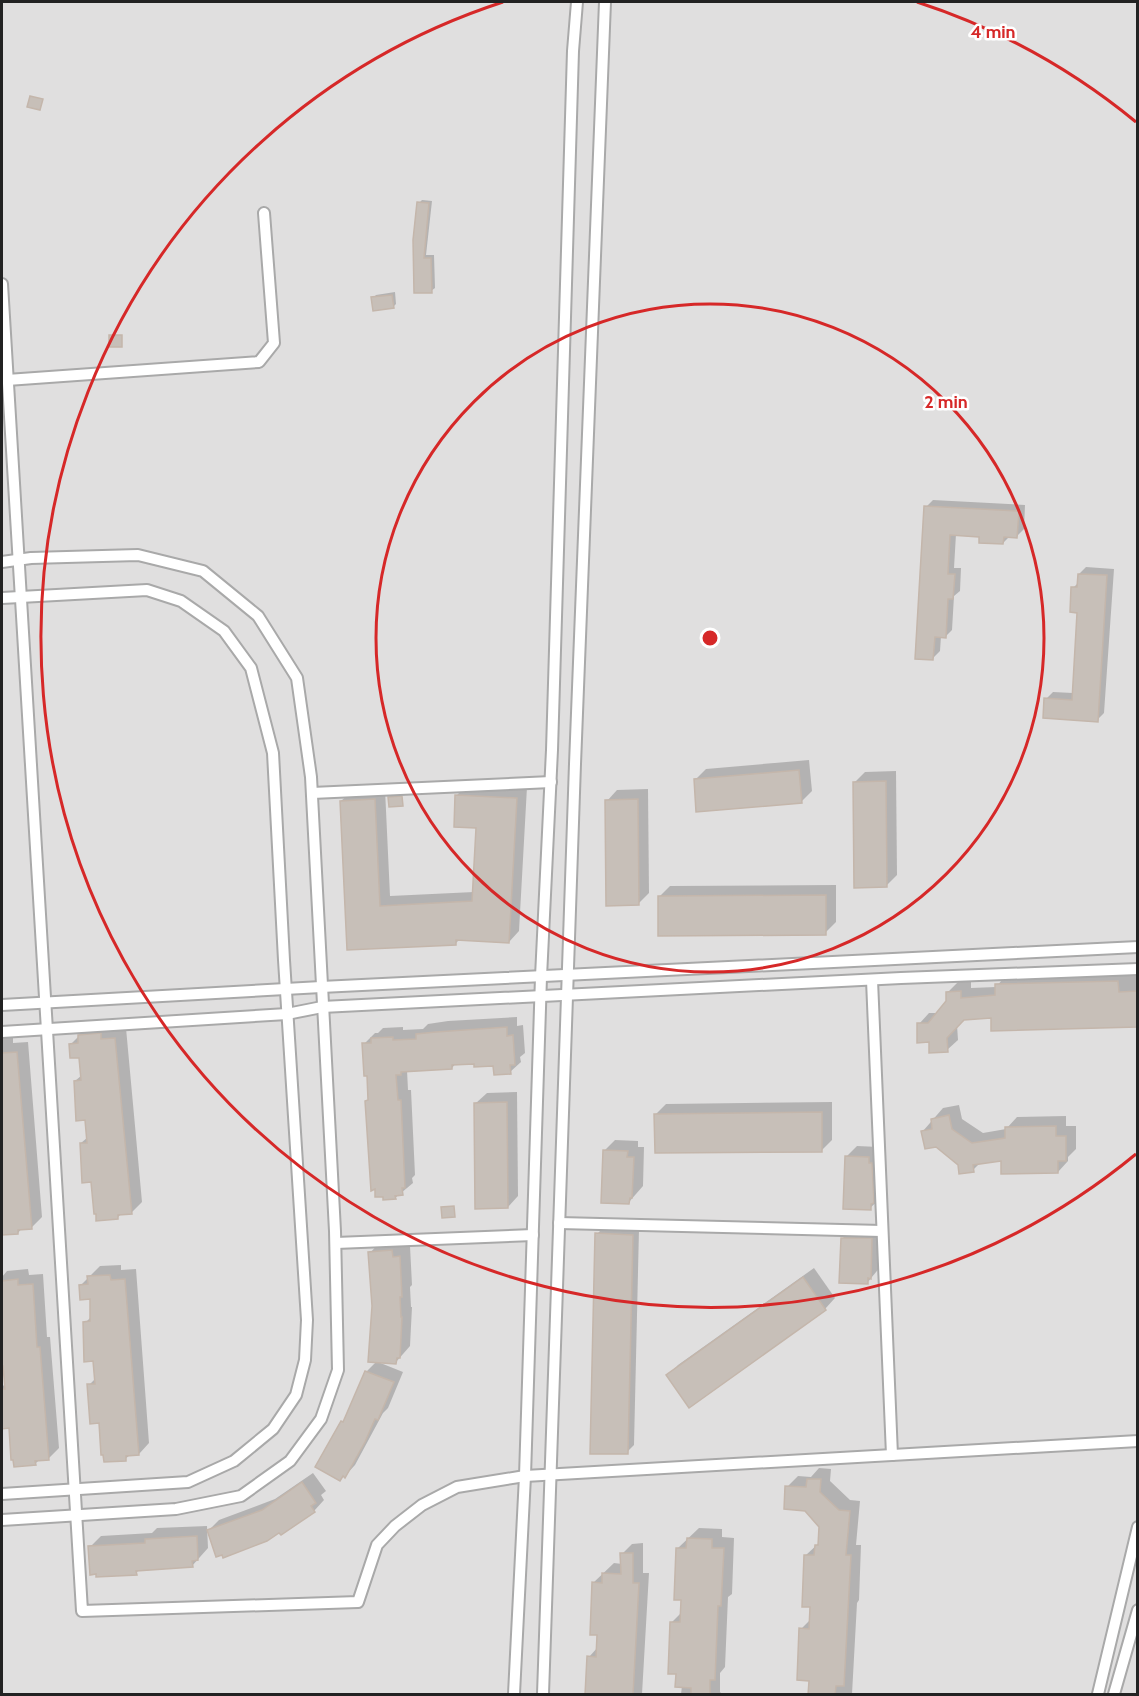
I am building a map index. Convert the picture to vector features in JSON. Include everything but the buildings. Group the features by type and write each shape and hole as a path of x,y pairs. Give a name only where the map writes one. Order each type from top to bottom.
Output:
{"street":[{"path":"514,1695 525,1476 540,996 551,782 573,51 577,2"},
{"path":"543,1695 567,975 605,2"},
{"path":"7,380 259,362 274,343 264,213"},
{"path":"2,284 82,1611 358,1602 377,1545 395,1526 422,1506 457,1487 525,1476 1137,1441"},
{"path":"2,562 31,558 138,555 202,571 258,616 297,678 312,793 336,1243 338,1370 321,1419 290,1461 242,1496 176,1509 2,1520"},
{"path":"2,598 147,591 182,601 224,631 251,668 273,753 307,1320 305,1360 296,1395 273,1429 234,1461 188,1482 2,1494"},
{"path":"312,793 551,782"},
{"path":"2,1005 1137,947"},
{"path":"2,1032 287,1014 322,1007 1137,969"},
{"path":"872,980 892,1455"},
{"path":"559,1223 882,1231"},
{"path":"336,1243 533,1234"},
{"path":"1098,1695 1137,1527"},
{"path":"1114,1695 1137,1610"}],"shaded area":[{"path":"2,2 1137,2 1137,1694 2,1694"}]}
